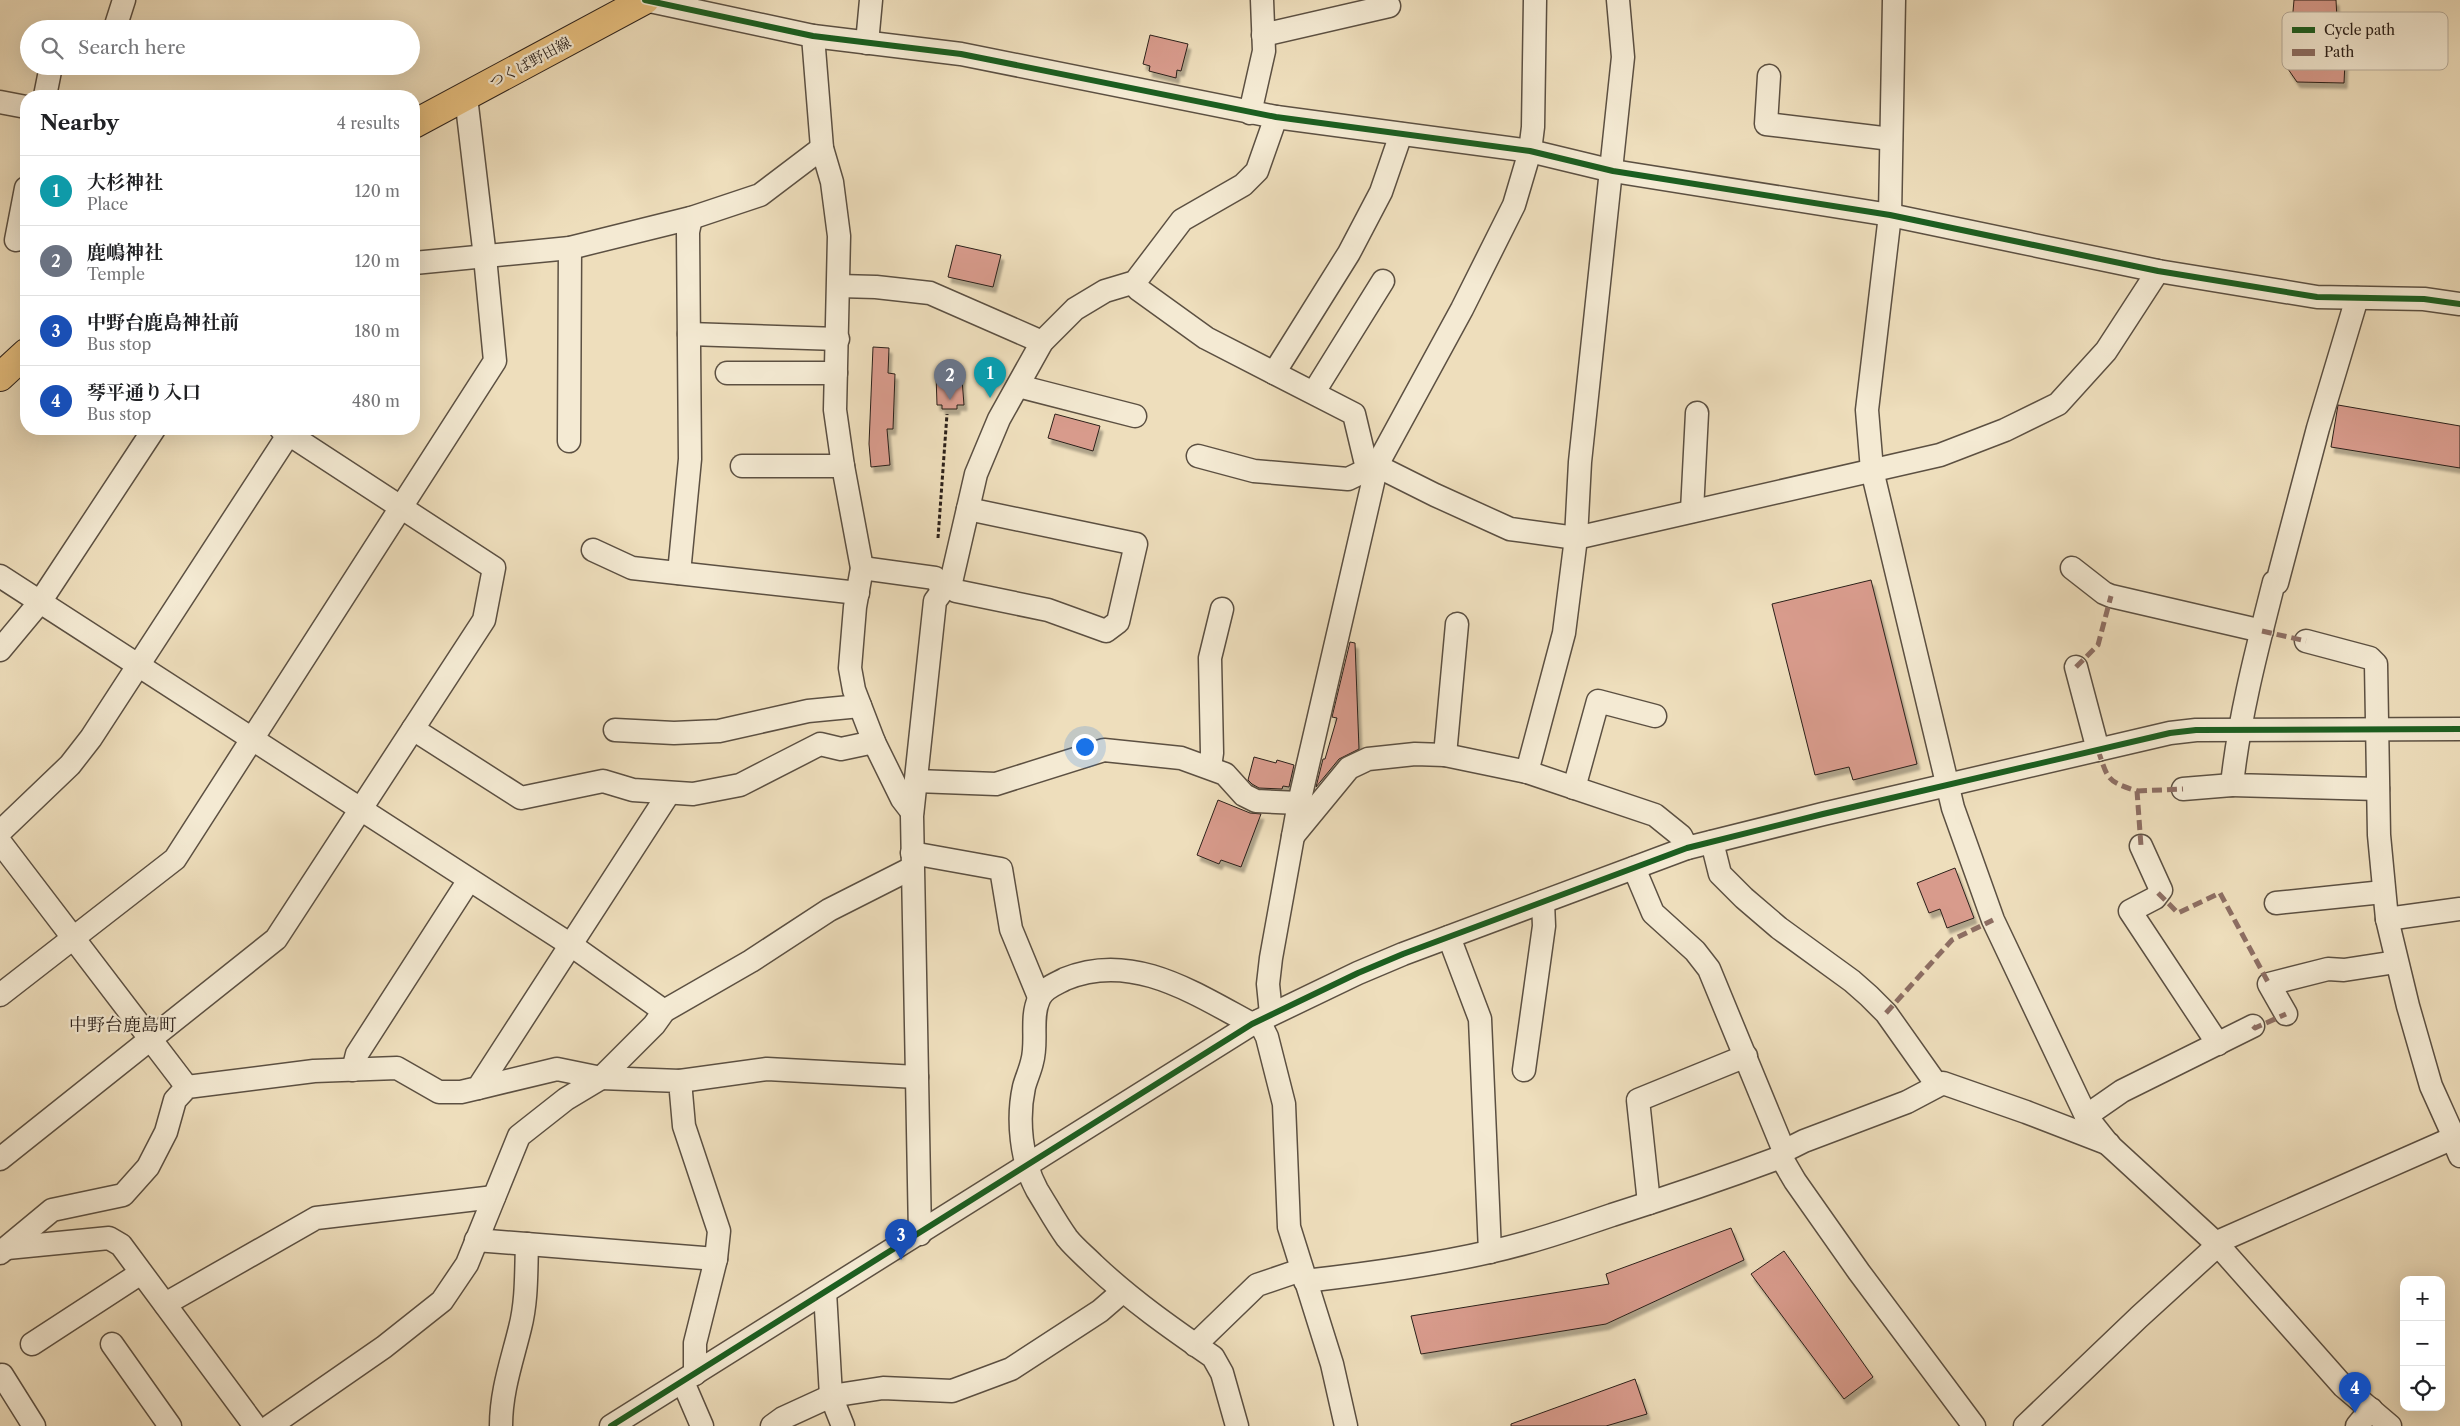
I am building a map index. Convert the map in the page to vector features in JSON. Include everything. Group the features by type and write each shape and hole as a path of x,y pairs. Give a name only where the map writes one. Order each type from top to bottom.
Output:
{"main road":[{"name":"つくば野田線","path":"420,121 645,0"},
{"path":"0,378 20,359"}],"street":[{"path":"118,20 124,0"},
{"path":"645,0 813,36 961,54 1276,118 1530,151 1613,171 1890,215 2158,271 2317,297 2424,299 2460,304"},
{"path":"867,43 871,0"},
{"path":"1250,113 1264,43 1262,0"},
{"path":"1346,1426 1332,1364 1289,1227 1284,1104 1267,1037 1260,1020 1268,984 1299,803 1377,465 1462,309 1514,205 1530,151 1535,0"},
{"path":"1527,772 1564,633 1576,538 1580,462 1613,171 1623,57 1618,0"},
{"path":"1894,0 1890,215 1867,410 1872,470 1946,785 1993,920 2086,1116 2110,1145 2216,1244 2344,1386 2364,1418 2390,1426"},
{"path":"1264,43 1389,6"},
{"path":"813,36 822,148 832,182 839,236 836,410 843,466 862,568 850,668 854,690 874,742 902,799 912,812"},
{"path":"46,90 49,75"},
{"path":"1769,76 1766,124 1891,139"},
{"path":"0,995 73,936 175,859 495,361 486,256 466,96"},
{"path":"0,102 20,106"},
{"path":"920,1234 912,812 935,601 952,578 976,474 999,419 1042,342 1075,309 1105,291 1135,282 1182,220 1243,185 1258,171 1276,118"},
{"path":"1274,373 1349,252 1380,192 1400,134"},
{"path":"420,262 570,248 691,218 760,195 822,148"},
{"path":"14,239 20,214"},
{"path":"679,573 690,459 688,232 691,218"},
{"path":"569,441 570,248"},
{"path":"1135,282 1138,289 1206,338 1354,414 1365,460 1435,495 1510,529 1576,538 1940,455 2005,430 2058,404 2106,351 2158,271"},
{"path":"1314,392 1383,282"},
{"path":"839,286 876,287 930,293 1042,342"},
{"path":"2232,785 2237,740 2274,582 2277,583 2318,428 2357,298"},
{"path":"689,334 838,339"},
{"path":"727,373 836,373"},
{"path":"1018,386 1135,416"},
{"path":"1692,511 1697,413"},
{"path":"0,650 40,602 150,435"},
{"path":"0,832 70,765 91,738 285,435"},
{"path":"0,1159 276,939 484,620 494,568 295,435"},
{"path":"1198,456 1254,471 1348,479 1377,465"},
{"path":"742,466 843,466"},
{"path":"862,568 935,578 945,588 1048,610 1106,631 1118,622 1136,544 968,509"},
{"path":"593,550 632,568 858,594"},
{"path":"2072,568 2104,594 2262,631"},
{"path":"0,576 571,945 664,1011"},
{"path":"1210,768 1212,753 1210,658 1222,609"},
{"path":"1445,756 1457,624"},
{"path":"2025,1426 2216,1244 2457,1141 2431,1086 2396,962 2387,919 2383,892 2378,789 2376,664 2370,658 2306,641"},
{"path":"2076,667 2098,750"},
{"path":"1574,788 1598,701 1654,716"},
{"path":"615,730 719,731 808,711 860,706"},
{"path":"413,728 522,798 603,781 633,790 693,794 740,785 820,744 841,749 874,742"},
{"path":"611,1426 920,1234 1026,1164 1260,1020 1358,973 1543,902 1687,848 2170,733 2196,730 2240,729 2460,729"},
{"path":"916,781 996,784 1104,750 1181,758 1225,774 1244,795 1256,801 1299,803"},
{"path":"1293,836 1349,768 1368,759 1415,754 1445,756 1527,772 1655,815 1681,836 1687,848"},
{"path":"2183,789 2232,785 2378,789"},
{"path":"478,1088 669,793"},
{"path":"0,842 187,1087"},
{"path":"1712,842 1720,874 1744,898 1779,928 1852,981 1869,996 1886,1013 1937,1085"},
{"path":"2141,846 2161,890 2155,898 2130,912 2218,1044"},
{"path":"270,1426 384,1347 442,1301 467,1264 519,1136 566,1099 601,1078 654,1025 664,1011 751,961 829,910 912,861 1001,869 1011,929 1039,997"},
{"path":"1634,868 1654,913 1695,951 1709,969 1746,1056 1782,1154 1795,1181 1859,1272 1974,1426"},
{"path":"353,1070 357,1054 469,880"},
{"path":"2276,902 2383,892"},
{"path":"1524,1070 1544,926 1543,902"},
{"path":"2387,919 2460,909"},
{"path":"1449,938 1480,1019 1490,1252"},
{"path":"2286,1014 2269,984 2328,969 2344,970 2396,962"},
{"path":"1237,1426 1222,1373 1213,1357 1122,1292 1069,1240 1037,1189 1026,1164 1022,1137 1022,1104 1024,1086 1033,1062 1036,1038 1035,1012 1039,997 1050,986 1075,975 1103,969 1134,971 1174,984 1260,1020"},
{"path":"2086,1116 2122,1092 2253,1026"},
{"path":"1649,1203 1638,1100 1746,1056"},
{"path":"4,1251 52,1210 123,1195 148,1167 166,1132 175,1100 187,1087 314,1071 397,1068 439,1092 461,1092 557,1069 601,1078 680,1081 774,1069 917,1077"},
{"path":"680,1081 684,1126 719,1230 716,1259 695,1343 689,1378 702,1426"},
{"path":"1195,1345 1258,1285 1303,1275 1386,1272 1490,1252 1561,1232 1649,1203 1782,1154 1907,1102 1943,1083 2026,1112 2110,1145"},
{"path":"165,1304 316,1218 494,1197"},
{"path":"4,1251 110,1238 121,1246 255,1426"},
{"path":"476,1240 716,1259"},
{"path":"501,1426 501,1410 507,1370 520,1328 524,1306 527,1244"},
{"path":"32,1344 141,1273"},
{"path":"826,1292 831,1396 843,1426"},
{"path":"772,1426 783,1418 831,1396 882,1388 952,1391 1011,1368 1100,1311 1122,1292"},
{"path":"112,1344 170,1426"},
{"path":"2,1375 34,1426"}],"path":[{"path":"938,540 948,414"}],"building":[{"path":"2294,0 2336,0 2337,12 2293,12"},
{"path":"1150,35 1188,44 1181,71 1177,70 1176,78 1149,71 1150,66 1143,64"},
{"path":"2289,70 2345,70 2344,83 2297,82"},
{"path":"956,245 1001,255 993,287 948,277"},
{"path":"873,347 889,348 888,373 895,374 893,429 887,429 890,465 871,467 869,444"},
{"path":"954,361 955,366 961,366 964,405 957,405 957,409 942,409 942,405 937,405 936,374 942,375 942,362"},
{"path":"2338,405 2460,426 2460,468 2331,447"},
{"path":"1055,414 1100,426 1093,451 1048,438"},
{"path":"1871,580 1917,764 1853,780 1849,767 1815,775 1772,604"},
{"path":"1350,642 1355,643 1359,749 1339,759 1316,787 1337,718 1332,717"},
{"path":"1254,757 1276,763 1277,760 1294,765 1289,787 1283,786 1282,789 1259,788 1252,784 1248,780"},
{"path":"1218,800 1250,813 1261,814 1241,867 1221,860 1219,864 1197,855"},
{"path":"1955,868 1974,918 1947,928 1940,909 1929,913 1917,883"},
{"path":"1731,1228 1744,1260 1606,1324 1421,1354 1411,1316 1609,1284 1606,1274"},
{"path":"1784,1251 1873,1377 1844,1399 1751,1274"},
{"path":"1635,1379 1647,1414 1606,1426 1511,1426 1511,1424"}],"marked path":[{"path":"2076,667 2098,645 2111,596"},
{"path":"2262,631 2306,641"},
{"path":"2098,750 2110,778 2119,784 2137,791 2141,846"},
{"path":"2137,791 2183,789"},
{"path":"2158,893 2178,913 2220,893 2269,984"},
{"path":"1886,1013 1952,940 1993,920"},
{"path":"2253,1026 2255,1028 2286,1014"}],"cycle path":[{"path":"645,0 813,36 961,54 1276,117 1530,151 1613,171 1890,215 2158,271 2317,297 2424,299 2460,304"},
{"path":"611,1426 1252,1024 1358,973 1403,954 1687,848 1823,814 2170,733 2196,730 2460,729"}],"place":[{"name":"大杉神社","path":"990,398"},
{"name":"鹿嶋神社","path":"950,400"},
{"name":"中野台鹿島神社前","path":"901,1260"},
{"name":"琴平通り入口","path":"2355,1413"}],"district":[{"name":"中野台鹿島町","path":"123,1025"}]}
